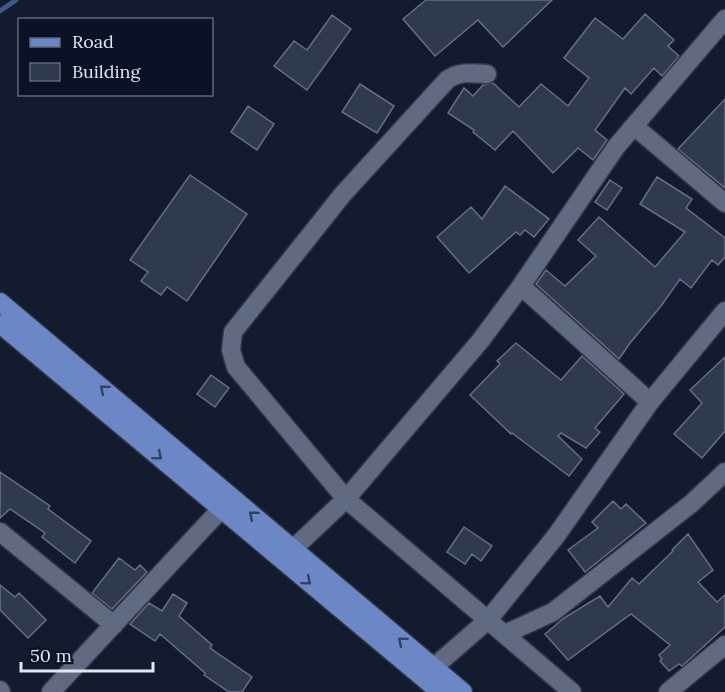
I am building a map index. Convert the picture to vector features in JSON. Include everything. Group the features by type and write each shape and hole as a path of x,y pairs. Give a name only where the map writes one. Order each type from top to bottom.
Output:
{"main road":[{"path":"0,302 463,692"},
{"path":"0,324 440,692"}],"street":[{"path":"294,548 346,499 481,340 521,286 616,147 725,19"},
{"path":"487,74 454,75 447,80 343,194 233,332 231,350 236,367 346,499 572,692"},
{"path":"634,126 725,203"},
{"path":"521,286 650,402"},
{"path":"434,667 489,620 556,536 650,402 725,311"},
{"path":"505,634 553,612 692,503 725,472"},
{"path":"51,692 221,508"},
{"path":"0,532 114,625"},
{"path":"668,692 725,645"}],"building":[{"path":"426,0 552,0 503,47 478,20 435,56 403,19"},
{"path":"645,14 674,40 668,46 679,56 662,76 654,68 631,94 625,88 595,130 607,140 593,160 578,148 553,173 513,131 495,150 473,132 474,130 448,113 464,88 473,96 483,85 493,83 519,107 541,84 568,106 589,78 564,58 595,18 623,39"},
{"path":"332,15 351,29 307,90 274,66 294,41 307,50"},
{"path":"360,84 394,106 377,133 342,112"},
{"path":"725,99 725,188 678,149"},
{"path":"248,106 274,124 257,150 231,132"},
{"path":"190,175 247,214 187,301 167,287 161,295 141,281 148,272 130,260"},
{"path":"657,177 692,199 686,208 725,238 725,257 718,265 712,260 691,288 680,279 619,359 536,284 546,270 565,286 596,256 578,240 599,217 655,267 685,232 640,204"},
{"path":"610,180 622,188 607,210 595,202"},
{"path":"505,186 549,219 534,237 525,230 520,235 516,232 469,273 437,237 471,207 482,219"},
{"path":"516,343 561,380 582,356 624,394 595,428 600,432 586,448 561,433 558,436 582,459 569,476 511,434 470,395 500,364 497,361"},
{"path":"725,357 725,431 702,458 674,434 702,403 690,390"},
{"path":"211,375 229,388 215,407 197,394"},
{"path":"0,472 50,506 48,509 91,541 75,563 42,537 45,533 10,509 0,518"},
{"path":"613,501 621,509 626,504 646,523 585,572 568,550 598,528 592,522"},
{"path":"464,527 492,546 481,561 472,554 465,564 447,552"},
{"path":"688,534 713,570 698,582 717,602 725,595 725,627 682,666 679,664 669,671 660,661 662,659 659,655 670,645 631,614 568,660 545,634 564,618 600,596 608,607 632,578 639,584"},
{"path":"119,558 135,570 140,565 147,572 112,609 92,593"},
{"path":"0,585 15,597 19,593 46,620 28,638 0,610"},
{"path":"173,594 187,603 179,616 212,645 210,648 252,677 242,692 229,692 204,675 205,673 160,634 155,641 130,624 149,603 162,611"}],"waterway":[{"path":"0,11 16,0"}]}
